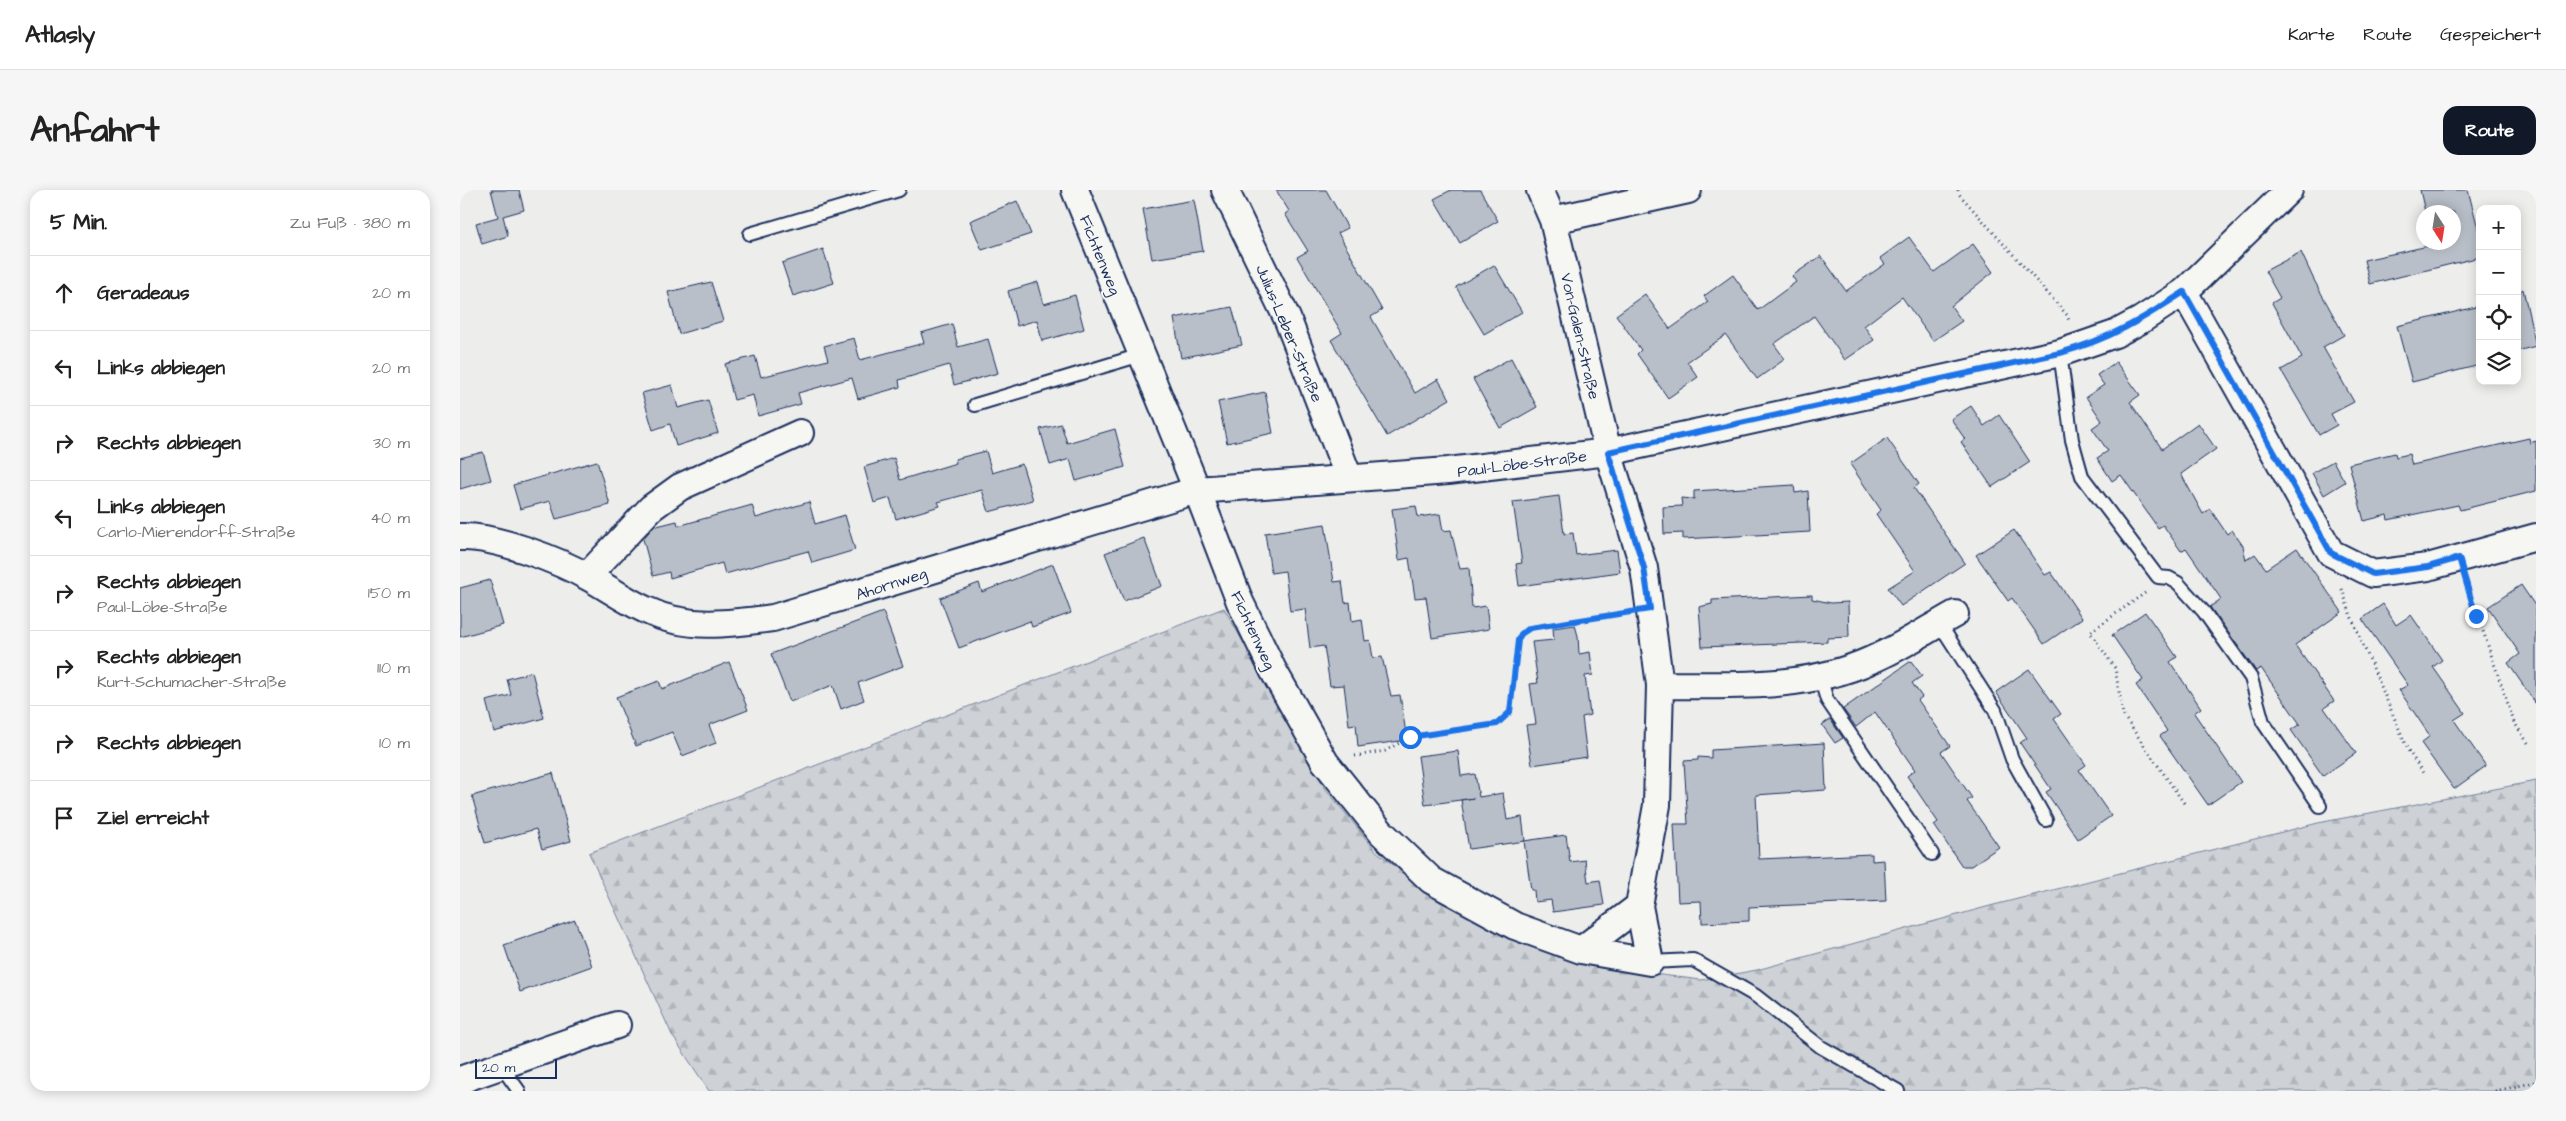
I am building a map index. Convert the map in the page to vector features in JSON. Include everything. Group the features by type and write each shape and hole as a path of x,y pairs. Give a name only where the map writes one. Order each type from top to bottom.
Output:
{"street":[{"name":"Fichtenweg","path":"1075,190 1141,355 1198,490 1240,602 1273,670 1325,762 1381,832 1431,880 1515,926 1581,950 1650,962"},
{"name":"Julius-Leber-Straße","path":"1225,190 1287,318 1349,478"},
{"name":"Von-Galen-Straße","path":"1540,190 1553,220 1608,452 1644,568 1650,609 1660,685 1658,805 1639,906"},
{"path":"1553,220 1688,190"},
{"name":"Paul-Löbe-Straße","path":"1198,490 1448,471 1608,452 2070,350 2124,330 2184,292 2289,190"},
{"path":"2184,292 2331,553 2373,574 2428,567 2536,537"},
{"path":"587,576 651,508 680,487 800,433"},
{"name":"Ahornweg","path":"460,537 472,537 515,546 587,576 647,611 685,622 721,626 773,618 1198,490"},
{"path":"1660,685 1767,684 1820,677 1871,660 1947,619"},
{"path":"1581,950 1639,906 1650,962"},
{"path":"460,1080 617,1025"}],"lane":[{"path":"750,234 899,190"},
{"path":"2070,350 2072,440 2082,476 2158,577 2169,578 2178,584 2204,612 2251,678 2263,722 2320,806"},
{"path":"975,404 1141,355"},
{"path":"1947,619 1995,710 2012,760 2046,820"},
{"path":"1820,677 1827,700 1932,854"},
{"path":"1650,962 1693,960 1756,996 1821,1047 1898,1091"},
{"path":"501,1066 519,1091"}],"path":[{"path":"1958,190 1959,194 2067,315 2070,350"},
{"path":"2331,553 2351,616 2408,750 2423,773"},
{"path":"2459,558 2476,616 2514,722 2530,746"},
{"path":"2158,577 2150,590 2090,632 2115,668 2123,715 2186,806"},
{"path":"1325,762 1385,751 1410,737 1497,724 1510,712 1518,640 1521,634 1530,628 1650,609"},
{"path":"2496,1091 2536,1082"}],"green space":[{"path":"1224,608 1325,788 1376,851 1440,902 1512,937 1646,973 1701,980 1757,970 1990,906 2318,823 2536,781 2536,1091 709,1091 672,1035 589,853"}],"building":[{"path":"491,190 519,190 524,210 503,216 508,236 482,244 476,223 498,217"},
{"path":"1276,190 1326,190 1348,228 1338,233 1382,310 1371,317 1415,393 1438,379 1450,399 1387,436 1331,340 1342,333 1297,257 1308,251 1285,214 1289,211"},
{"path":"1451,190 1480,190 1498,221 1460,243 1434,199"},
{"path":"2420,190 2468,190 2476,221 2476,258 2370,284 2364,260 2416,249 2461,250 2461,205 2423,205"},
{"path":"1194,200 1203,251 1152,259 1143,209"},
{"path":"1017,201 1031,234 982,250 970,221"},
{"path":"1909,237 1934,272 1973,244 1993,272 1951,306 1962,321 1933,341 1902,297 1864,326 1874,340 1845,360 1814,316 1774,344 1785,359 1757,379 1726,335 1687,362 1698,377 1668,398 1637,354 1641,350 1616,315 1645,294 1670,329 1708,302 1704,296 1733,275 1758,310 1796,282 1792,276 1821,256 1846,291 1885,264 1880,258"},
{"path":"823,249 834,283 793,296 782,263"},
{"path":"2301,252 2344,335 2323,347 2354,402 2331,414 2337,425 2319,435 2281,370 2302,358 2272,303 2280,298 2265,271"},
{"path":"1494,265 1522,312 1484,334 1456,287"},
{"path":"711,282 723,321 679,334 668,292"},
{"path":"1038,282 1044,304 1075,295 1084,329 1042,341 1037,320 1017,326 1008,291"},
{"path":"2523,289 2536,346 2521,350 2521,295"},
{"path":"1232,307 1242,345 1181,358 1174,318"},
{"path":"2476,307 2476,366 2412,382 2397,326"},
{"path":"952,324 958,347 988,339 998,373 954,385 949,365 899,380 900,387 858,399 852,378 798,393 801,404 758,416 753,395 734,400 725,364 755,356 761,377 828,360 824,346 854,338 860,360 924,343 921,333"},
{"path":"1511,358 1537,407 1500,428 1473,379"},
{"path":"2116,362 2140,395 2130,402 2162,449 2198,423 2216,449 2181,474 2203,514 2210,509 2227,534 2232,530 2243,546 2246,560 2255,554 2266,569 2297,548 2342,612 2295,645 2334,701 2324,708 2356,753 2323,776 2291,730 2300,724 2261,668 2256,671 2210,607 2221,599 2186,548 2181,551 2163,525 2158,528 2121,475 2112,481 2097,458 2108,451 2092,428 2102,421 2086,397 2104,385 2097,375"},
{"path":"672,385 678,408 708,400 718,433 676,446 670,424 653,430 642,393"},
{"path":"1265,392 1273,433 1227,443 1218,402"},
{"path":"1971,406 1984,426 1999,415 2030,462 1992,487 1961,442 1965,439 1951,419"},
{"path":"1061,424 1067,443 1115,429 1125,467 1076,481 1070,459 1050,465 1040,429"},
{"path":"1887,438 1919,484 1914,488 1965,563 1901,606 1888,588 1915,571 1876,514 1881,510 1850,464"},
{"path":"2529,438 2530,443 2536,441 2536,491 2460,510 2458,505 2388,520 2387,515 2364,521 2349,464 2395,453 2396,457 2409,454 2412,465"},
{"path":"986,451 992,473 1022,464 1033,500 989,512 982,490 938,502 940,506 896,519 890,498 874,503 864,467 894,458 900,480 956,463 955,459"},
{"path":"483,452 491,480 460,489 460,458"},
{"path":"597,461 610,505 556,519 550,501 520,509 513,485"},
{"path":"2333,461 2345,482 2324,495 2312,473"},
{"path":"1794,485 1795,493 1808,491 1810,532 1683,539 1683,533 1664,534 1663,507 1682,506 1681,498 1694,499 1694,491"},
{"path":"1559,496 1564,534 1573,533 1576,555 1617,550 1620,572 1519,586 1516,564 1522,563 1513,502"},
{"path":"809,502 815,524 845,515 855,550 812,563 808,551 725,574 722,563 670,578 669,572 653,576 643,539 653,527 677,521 678,526 752,505 756,518"},
{"path":"1416,506 1418,517 1440,514 1443,531 1451,530 1460,569 1469,568 1472,608 1486,606 1489,629 1432,638 1426,597 1415,598 1409,558 1399,560 1392,509"},
{"path":"1325,524 1334,582 1342,581 1345,603 1350,602 1352,621 1362,619 1365,641 1370,640 1373,658 1382,657 1391,696 1400,695 1407,740 1358,747 1356,724 1349,725 1344,685 1330,686 1324,646 1310,648 1305,609 1290,611 1285,571 1271,573 1265,533"},
{"path":"2014,530 2045,575 2051,572 2082,618 2044,644 2012,598 2008,601 1976,555"},
{"path":"1144,538 1162,586 1124,601 1105,553"},
{"path":"1053,564 1071,613 1032,627 1030,621 959,648 940,598 979,583 982,592"},
{"path":"490,580 503,625 460,637 460,588"},
{"path":"2521,585 2536,607 2536,704 2508,663 2520,654 2488,607"},
{"path":"1812,595 1812,599 1831,603 1848,602 1849,637 1827,638 1827,642 1702,647 1699,607 1712,604 1712,600"},
{"path":"2383,604 2396,625 2411,615 2442,660 2433,667 2465,713 2454,720 2486,766 2454,789 2421,743 2430,736 2399,690 2408,685 2362,619"},
{"path":"883,612 903,666 858,683 864,700 841,709 833,685 790,702 771,654"},
{"path":"2145,612 2177,657 2170,662 2201,708 2194,713 2241,782 2208,805 2160,736 2167,731 2136,685 2143,680 2112,635"},
{"path":"1575,625 1579,654 1590,652 1593,675 1585,676 1590,715 1582,717 1587,757 1532,765 1526,725 1536,724 1530,684 1538,683 1532,642 1554,640 1553,628"},
{"path":"1911,661 1922,676 1912,683 1922,697 1918,700 1950,746 1941,752 1972,798 1967,801 1999,847 1971,866 1962,866 1934,825 1938,822 1907,776 1915,770 1875,712 1856,727 1843,709"},
{"path":"729,662 748,710 709,725 716,743 682,756 672,732 636,746 616,697 659,681 662,689"},
{"path":"2029,669 2061,714 2054,719 2086,765 2079,770 2111,816 2078,839 2046,792 2051,789 2020,743 2027,738 1996,692"},
{"path":"532,672 544,718 494,732 486,701 511,695 507,679"},
{"path":"1830,719 1843,738 1835,743 1822,725"},
{"path":"1824,743 1826,790 1756,795 1759,859 1872,854 1872,861 1884,860 1886,901 1749,907 1749,921 1702,923 1701,901 1678,902 1674,824 1688,824 1684,761 1698,760 1698,757 1711,758 1711,750"},
{"path":"1458,751 1461,776 1475,774 1479,797 1503,793 1507,820 1522,817 1525,841 1469,849 1461,800 1474,798 1425,805 1418,756"},
{"path":"553,773 571,841 542,849 536,829 485,843 472,796"},
{"path":"1566,835 1570,862 1585,860 1588,882 1600,880 1604,905 1553,912 1551,900 1535,902 1534,890 1531,890 1524,841"},
{"path":"575,920 592,966 520,992 504,945"}],"route":[{"path":"1410,737 1497,724 1505,719 1510,712 1518,640 1521,634 1530,628 1650,609 1644,568 1608,452 2060,353 2115,334 2141,320 2184,292 2331,553 2373,574 2428,567 2459,558 2476,616"}]}
